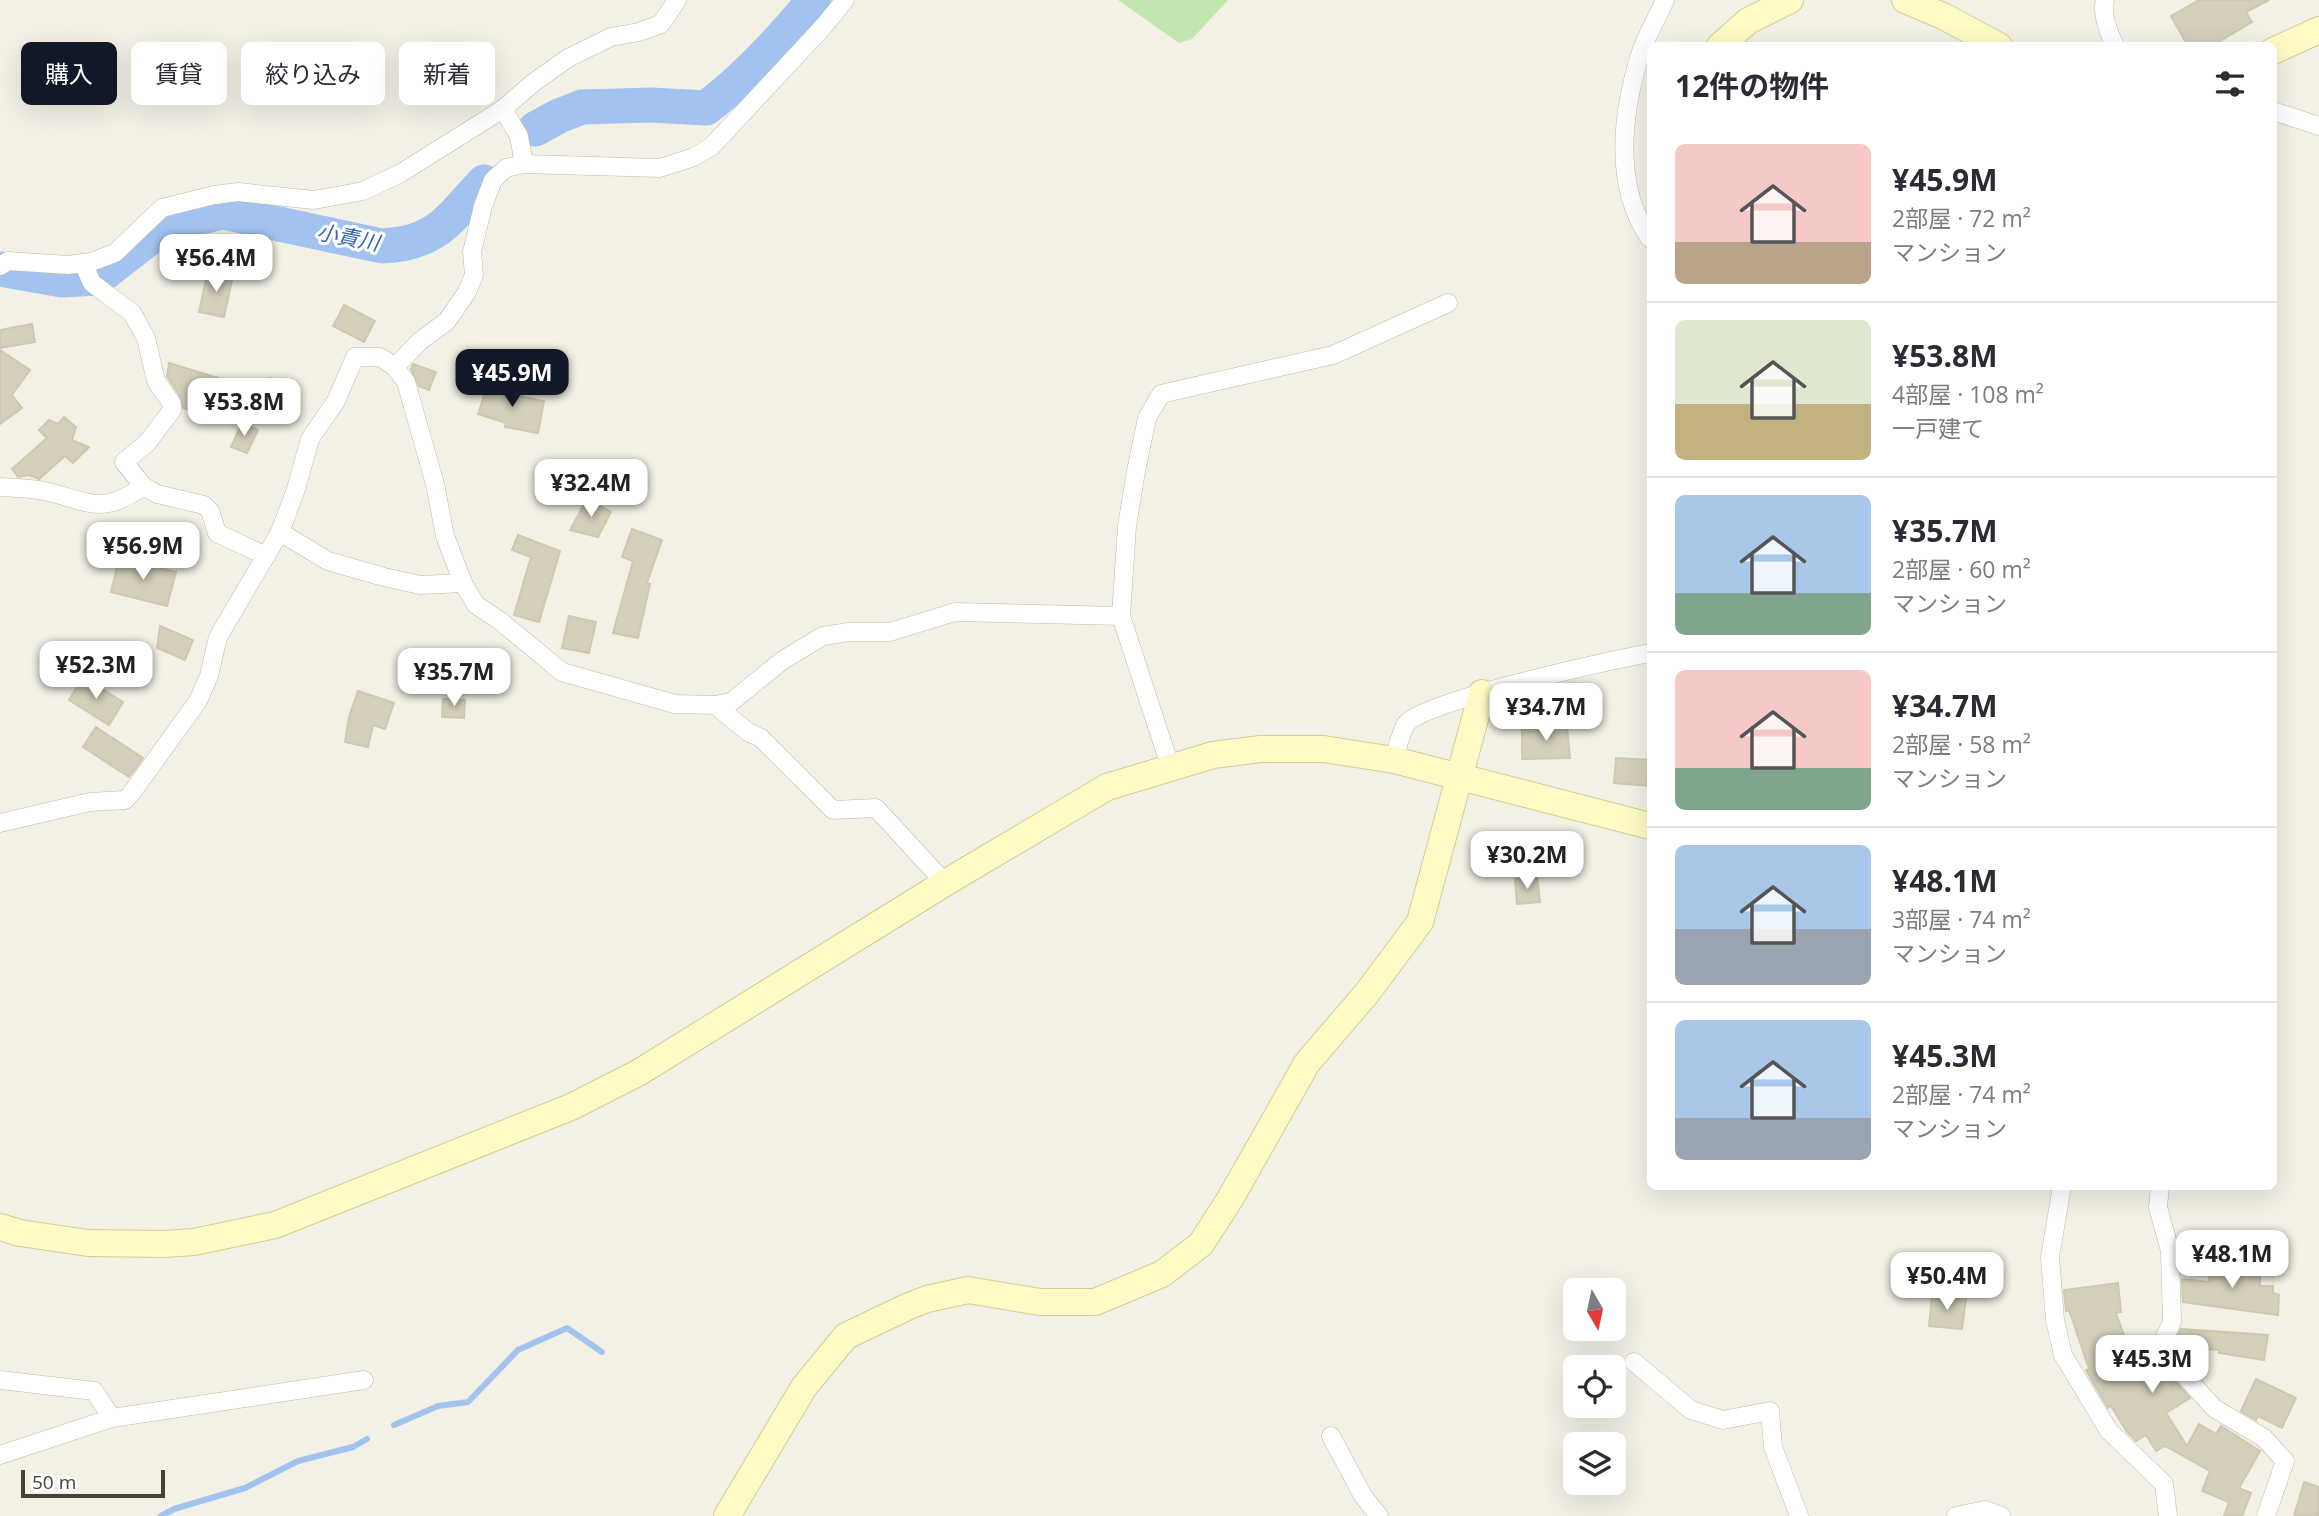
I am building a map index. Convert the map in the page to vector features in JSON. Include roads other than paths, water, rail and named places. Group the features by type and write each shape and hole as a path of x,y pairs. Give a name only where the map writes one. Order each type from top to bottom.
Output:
{"street":[{"path":"87,272 115,253 162,208 238,192 314,201 363,191 401,173 503,109 568,58 611,37 639,32 661,24 677,0"},
{"path":"395,367 420,341 447,321 467,292 474,275 472,252 483,205 493,180 506,167 524,164 660,168 694,157 712,146 845,0"},
{"path":"1647,234 1640,223 1625,173 1624,124 1641,54 1665,0"},
{"path":"1724,42 1748,20 1790,0"},
{"path":"1905,0 1943,16 1989,42"},
{"path":"2105,0 2103,5 2113,42"},
{"path":"2277,49 2319,30"},
{"path":"503,109 519,136 524,164"},
{"path":"2277,112 2319,126"},
{"path":"2,265 8,261 68,265 87,272 132,313 146,338 156,381 172,404 172,410 147,443 124,462 143,486 158,494 204,505 210,511 217,533 266,556"},
{"path":"1170,766 1121,616 1127,526 1136,471 1147,418 1161,394 1333,355 1448,303"},
{"path":"0,823 90,802 125,800 130,795 198,701 209,676 218,637 280,531 296,489 310,439 336,401 355,357 380,357 395,367 406,382 435,484 446,536 463,583 476,605 499,620 562,672 675,704 715,705 731,702 783,660 823,636 849,632 890,632 955,612 1121,616"},
{"path":"0,487 40,491 84,504 126,499 143,486"},
{"path":"280,531 328,561 384,577 420,585 463,583"},
{"path":"1394,760 1406,724 1419,715 1482,693 1647,654"},
{"path":"727,1516 804,1387 846,1336 918,1302 968,1290 1040,1302 1095,1302 1162,1275 1200,1244 1230,1199 1307,1063 1367,993 1420,922 1482,693"},
{"path":"715,705 748,732 761,738 833,810 876,808 945,883"},
{"path":"0,1227 20,1233 88,1243 164,1244 194,1242 275,1225 571,1107 638,1073 945,883 1107,787 1213,755 1261,749 1324,749 1394,760 1647,825"},
{"path":"2061,1190 2050,1257 2056,1320 2063,1355 2109,1431 2164,1483 2168,1516"},
{"path":"2160,1190 2158,1207 2170,1251 2172,1311 2172,1322 2164,1339 2175,1365 2214,1408 2264,1438 2285,1461 2266,1516"},
{"path":"1634,1362 1691,1409 1723,1420 1770,1411 1773,1447 1799,1516"},
{"path":"0,1380 94,1391 112,1418"},
{"path":"0,1455 112,1418 364,1380"},
{"path":"1331,1436 1363,1496 1379,1516"},
{"path":"1956,1516 1985,1510 2001,1516"}],"waterway":[{"name":"小責川","path":"535,129 582,107 651,105 706,108 736,84 814,0"},
{"name":"小責川","path":"0,269 62,280 98,278 166,225 223,212 382,246 401,244 416,240 441,227 484,182"},
{"path":"394,1425 438,1406 468,1402 518,1350 567,1328 602,1352"},
{"path":"161,1516 174,1509 245,1488 298,1461 353,1447 367,1439"}]}
